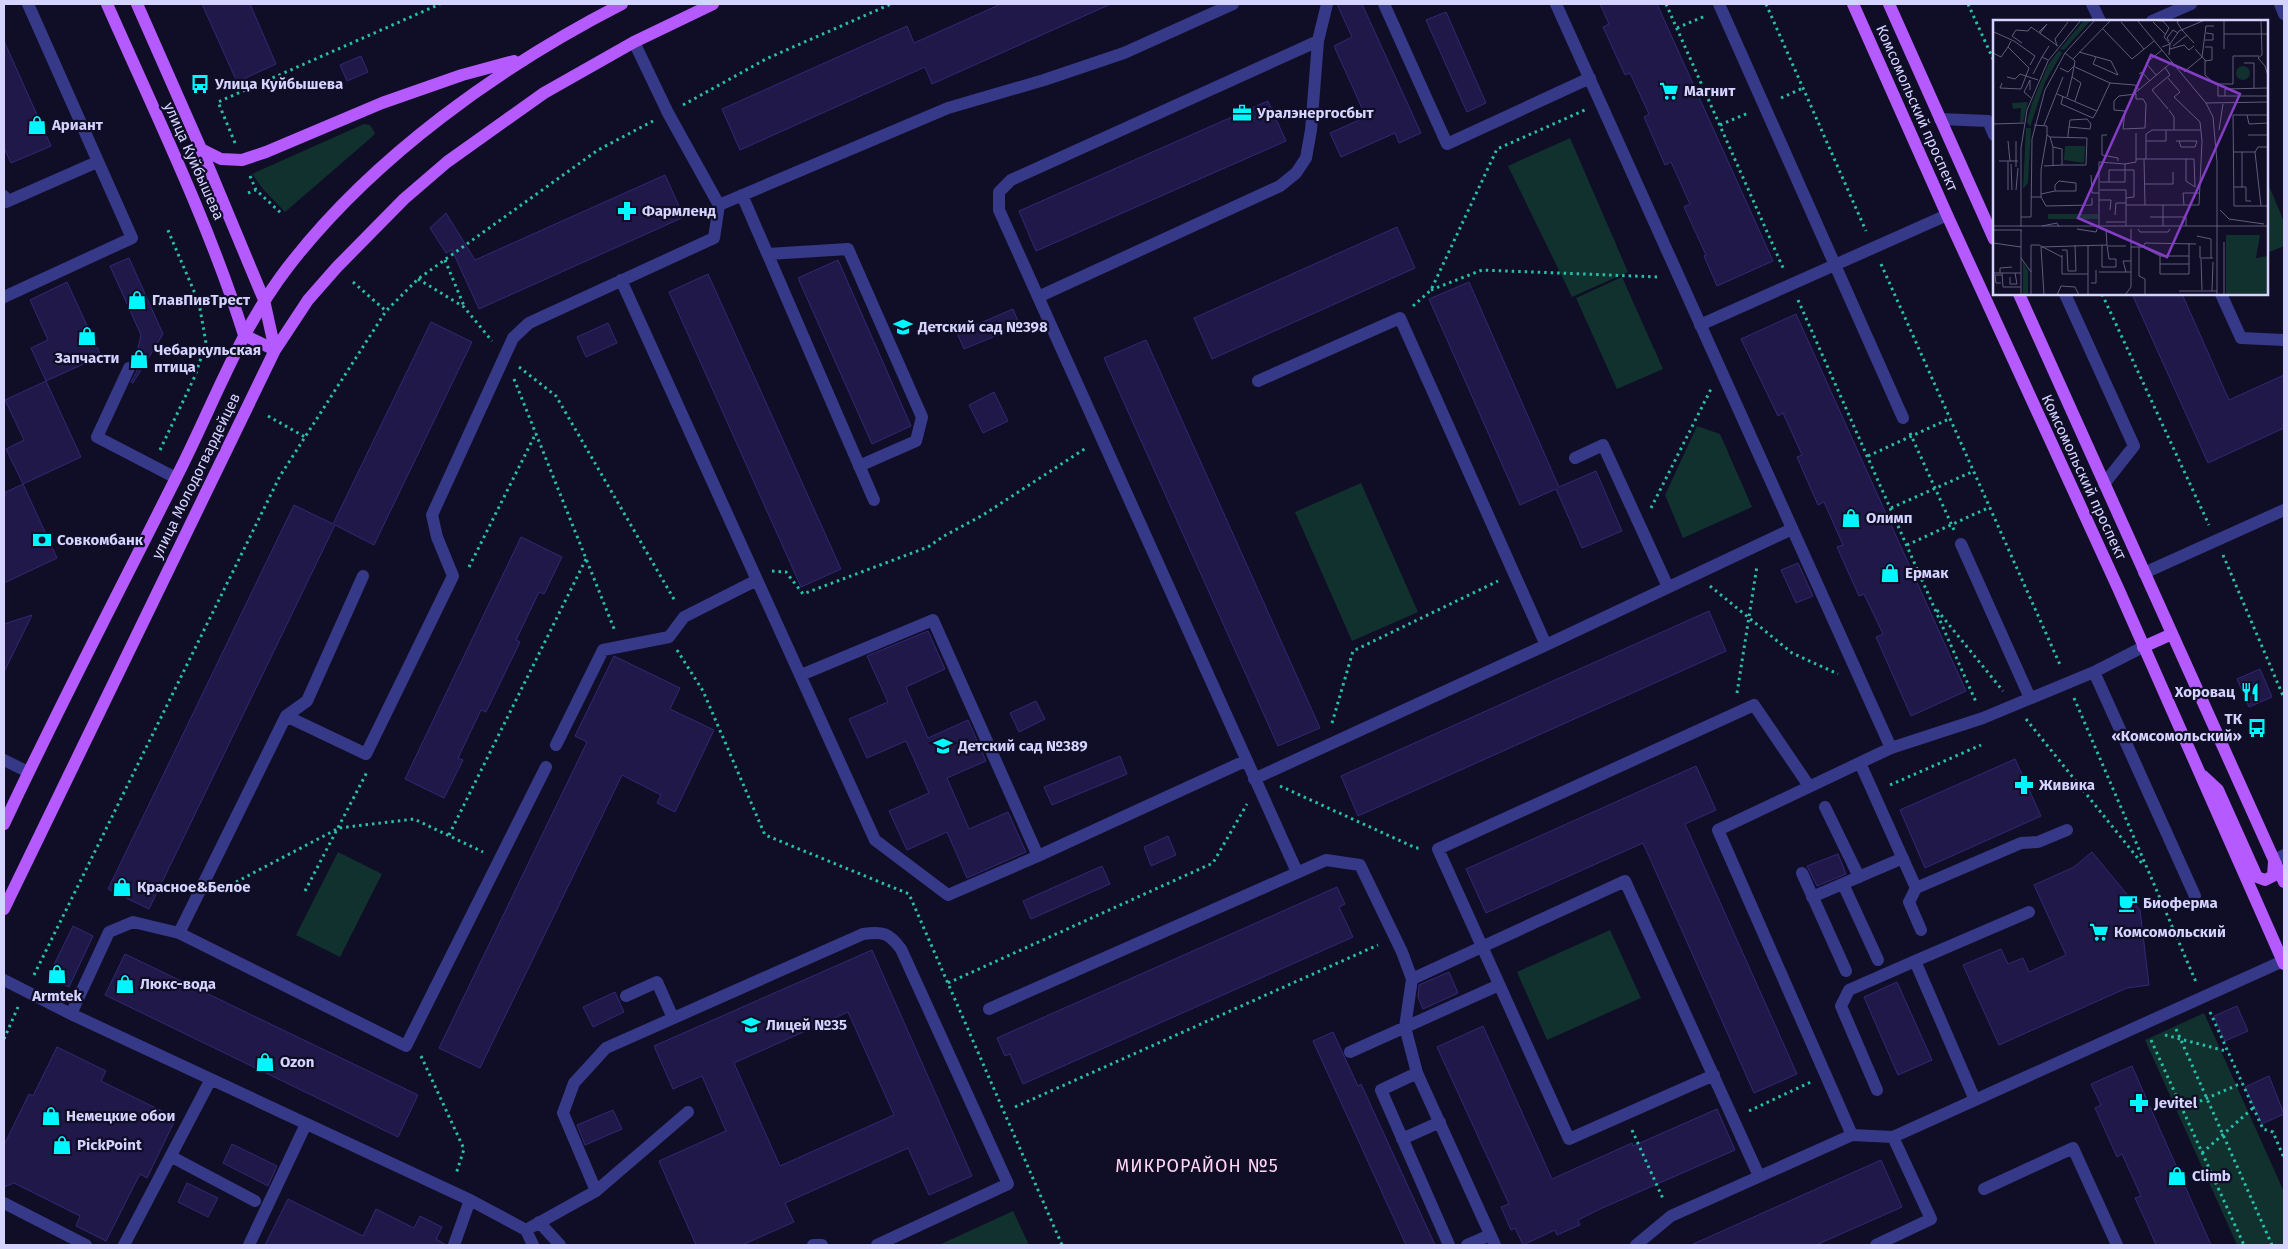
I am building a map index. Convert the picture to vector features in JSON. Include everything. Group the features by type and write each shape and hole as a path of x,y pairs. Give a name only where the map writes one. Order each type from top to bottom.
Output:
{"main road":[{"name":"улица Куйбышева","path":"106,4 200,214 227,282 244,335"},
{"name":"улица Куйбышева","path":"137,4 202,149 264,300 275,350"},
{"name":"улица Молодогвардейцев","path":"4,824 28,772 176,478 244,335 264,300 310,241 371,177 477,91 526,57 622,4"},
{"name":"улица Молодогвардейцев","path":"4,909 275,350 308,300 337,267 404,199 447,162 544,93 634,42 713,4"},
{"name":"Комсомольский проспект","path":"1853,4 2284,962"},
{"name":"Комсомольский проспект","path":"1889,4 1993,237"},
{"path":"202,149 221,159 242,160 266,152 382,103 462,75 526,57"},
{"name":"Комсомольский проспект","path":"2019,295 2172,634 2279,857 2284,882"},
{"path":"244,335 275,350"},
{"path":"2143,647 2172,634"},
{"path":"2199,773 2218,790 2257,878 2265,880 2273,876 2279,857"},
{"path":"2284,944 2284,962"}],"lane":[{"path":"4,297 132,238 28,4"},
{"path":"719,205 948,108 1044,80 1124,53 1234,4"},
{"path":"1038,297 1280,186 1296,173 1306,158 1311,130 1318,41 1327,4"},
{"path":"1384,4 1447,144 1590,78"},
{"path":"1556,4 1891,748"},
{"path":"1719,4 1903,418"},
{"path":"2092,4 2100,20"},
{"path":"2153,20 2165,10 2191,4"},
{"path":"2280,4 2284,14"},
{"path":"1297,872 998,210 999,192 1011,180 1318,41"},
{"path":"286,716 366,754 453,576 437,537 432,514 512,338 529,323 714,238 719,205 668,113 634,42"},
{"path":"1940,119 1988,121 1993,133"},
{"path":"4,196 6,202 97,162"},
{"path":"742,195 874,500"},
{"path":"1700,325 1947,216"},
{"path":"768,254 848,249 922,417 916,441 859,466"},
{"path":"621,280 754,574 802,675 875,840 948,895 1246,762"},
{"path":"2065,295 2134,446 2104,484"},
{"path":"2221,295 2241,338 2284,340"},
{"path":"1258,382 1400,318 1546,645"},
{"path":"129,368 97,437 176,478"},
{"path":"1575,458 1603,445 1668,587"},
{"path":"2144,573 2284,510"},
{"path":"1257,780 1792,529"},
{"path":"1960,544 2030,698"},
{"path":"556,745 603,650 669,637 684,617 754,574"},
{"path":"179,933 286,716 306,701 363,576"},
{"path":"802,675 933,620 1038,856"},
{"path":"1852,1135 1718,830 1891,748 1983,718 2094,672 2143,647"},
{"path":"2094,672 2195,896"},
{"path":"1714,1075 1625,1116 1569,1139 1438,849 1754,705 1809,786"},
{"path":"4,760 28,772"},
{"path":"1860,763 1916,888"},
{"path":"71,1014 109,932 133,922 179,933 406,1046 546,767"},
{"path":"1825,808 1859,877"},
{"path":"1921,930 1909,902 1916,888 2021,843 2038,842 2067,830"},
{"path":"1812,898 1902,858"},
{"path":"989,1009 1326,860 1360,864 1395,937 1412,979 1404,1027 1417,1074 1492,1240 1467,1245"},
{"path":"1802,873 1846,971"},
{"path":"1412,979 1625,882 1759,1176"},
{"path":"1843,884 1878,960"},
{"path":"1877,1090 1842,1006 1849,990 2029,912"},
{"path":"596,1191 563,1113 574,1083 606,1048 863,934 879,931 892,938 901,950 1008,1184 876,1245"},
{"path":"1915,961 1974,1100"},
{"path":"1636,1245 1671,1216 1852,1135 1894,1136 2284,962"},
{"path":"4,980 71,1014 470,1200 526,1230 533,1245"},
{"path":"626,996 658,982 673,1018"},
{"path":"1350,1052 1499,985"},
{"path":"1417,1074 1381,1090 1449,1245"},
{"path":"124,1245 172,1157 210,1079"},
{"path":"526,1230 596,1191 640,1151 688,1112"},
{"path":"1402,1139 1440,1122"},
{"path":"249,1245 306,1124"},
{"path":"1876,1245 1931,1219 1894,1136"},
{"path":"1984,1189 2072,1148 2117,1245"},
{"path":"172,1157 255,1201"},
{"path":"454,1245 470,1200"},
{"path":"4,1203 86,1245"},
{"path":"539,1222 560,1245"},
{"path":"812,1245 822,1245"}],"path":[{"path":"218,102 440,4"},
{"path":"4,1039 280,476 386,311 418,279 598,150 766,59 891,4"},
{"path":"1666,4 1908,545 1983,718"},
{"path":"1766,4 2068,683 2227,1051 2263,1129 2273,1132 2284,1158"},
{"path":"1968,4 1993,59"},
{"path":"1431,290 1497,149 1601,103"},
{"path":"248,193 256,190"},
{"path":"152,466 196,376 206,343 199,303 167,228"},
{"path":"445,260 464,307 504,356 556,396 684,617"},
{"path":"1400,318 1431,290 1482,270 1679,278"},
{"path":"418,279 464,307"},
{"path":"353,282 386,311"},
{"path":"2102,295 2217,541 2284,698"},
{"path":"504,356 621,646"},
{"path":"1641,529 1709,390 1727,382"},
{"path":"268,416 305,437"},
{"path":"1903,418 1960,544"},
{"path":"754,574 786,572 803,594 928,547 983,515 1101,438"},
{"path":"1891,508 1974,471"},
{"path":"1908,545 1990,507"},
{"path":"1734,714 1761,544"},
{"path":"449,836 586,559"},
{"path":"1324,748 1353,651 1514,573"},
{"path":"1696,574 1748,620 1792,653 1824,669 1861,681"},
{"path":"1934,607 2148,870"},
{"path":"1873,792 1981,745"},
{"path":"948,984 1214,863 1257,780 1416,848 1438,849"},
{"path":"236,882 338,828 414,818 500,860"},
{"path":"1015,1107 1395,937"},
{"path":"2169,1013 2272,1245"},
{"path":"2144,1024 2244,1245"},
{"path":"2162,1034 2227,1051"},
{"path":"411,1035 464,1149 450,1191"},
{"path":"1733,1118 1826,1076"},
{"path":"2182,1109 2242,1083"},
{"path":"2202,1153 2253,1108"},
{"path":"1625,1116 1671,1216"}],"green space":[{"path":"364,124 370,125 375,133 373,136 285,212 263,189 252,174"},
{"path":"1570,138 1628,272 1572,297 1508,166"},
{"path":"2268,183 2284,222 2284,246 2268,253"},
{"path":"1622,277 1663,369 1617,389 1576,298"},
{"path":"1697,426 1720,434 1752,507 1683,538 1665,495"},
{"path":"1361,483 1418,612 1352,641 1295,512"},
{"path":"338,852 382,874 340,957 296,935"},
{"path":"1610,930 1641,998 1547,1040 1517,972"},
{"path":"2204,1013 2284,1192 2284,1245 2237,1245 2145,1040"},
{"path":"1013,1211 1029,1245 939,1245"}],"building":[{"path":"202,4 250,4 276,64 237,82"},
{"path":"1001,4 1111,4 932,84 925,67 740,150 722,109 907,26 914,43"},
{"path":"1337,4 1362,4 1421,133 1399,143 1395,133 1341,157 1330,133 1366,117 1334,46 1352,37"},
{"path":"1600,4 1657,4 1773,261 1717,286 1704,256 1706,255 1684,207 1690,204 1671,162 1665,165 1644,117 1649,114 1630,73 1625,75 1603,27 1609,24"},
{"path":"1446,12 1486,103 1467,112 1426,20"},
{"path":"4,41 51,146 11,163 4,148"},
{"path":"361,56 368,72 347,81 340,65"},
{"path":"1268,101 1286,141 1036,251 1019,211"},
{"path":"665,175 684,217 479,309 452,250 446,253 430,228 446,213 475,260"},
{"path":"1397,227 1415,268 1212,359 1194,318"},
{"name":"ГлавПивТрест","path":"129,258 163,334 133,383 131,382 137,371 135,362 141,335 110,266"},
{"path":"838,260 911,426 872,444 798,278"},
{"path":"708,274 841,569 801,587 669,292"},
{"path":"67,282 101,356 46,381 31,348 48,340 30,300"},
{"path":"1469,282 1559,487 1596,471 1622,531 1582,548 1556,489 1520,505 1429,299"},
{"path":"2132,295 2182,295 2229,400 2284,375 2284,428 2208,463"},
{"path":"1013,309 1020,326 964,349 957,333"},
{"path":"1796,314 1966,691 1911,716 1876,637 1883,634 1864,594 1859,596 1837,547 1843,545 1824,502 1818,505 1797,457 1802,455 1783,413 1778,416 1741,339"},
{"path":"431,322 472,342 374,545 335,525 149,909 108,889 294,505 333,524"},
{"path":"608,323 617,343 586,357 577,337"},
{"path":"1146,340 1320,728 1278,746 1104,358"},
{"path":"46,381 81,457 23,484 6,449 24,440 5,400"},
{"path":"994,392 1008,421 983,433 969,405"},
{"path":"23,484 57,558 4,583 4,493"},
{"path":"521,537 562,557 544,594 539,592 516,640 520,642 486,712 481,710 458,758 463,760 444,798 405,779"},
{"path":"1798,563 1813,596 1796,603 1781,570"},
{"path":"1709,611 1726,651 1358,816 1341,776"},
{"path":"32,615 4,672 4,624"},
{"path":"928,631 945,669 906,687 928,738 968,720 986,761 947,778 969,829 1008,812 1026,852 967,878 947,832 907,850 889,811 929,793 906,741 867,758 849,719 888,702 867,656"},
{"path":"614,656 680,688 670,709 714,730 675,812 657,803 661,795 622,775 480,1068 439,1048 587,742 575,736"},
{"path":"2260,669 2272,697 2249,707 2237,679"},
{"path":"1036,701 1045,719 1019,732 1010,713"},
{"path":"1120,756 1127,774 1052,805 1044,787"},
{"path":"2015,759 2041,816 1925,868 1900,810"},
{"path":"1696,766 1716,810 1685,824 1797,1074 1754,1093 1643,843 1486,913 1466,869"},
{"path":"1168,836 1176,855 1151,866 1144,847"},
{"name":"Комсомольский","path":"2092,852 2140,910 2149,985 2127,988 1999,1045 1963,965 2001,949 2008,964 2023,958 2029,972 2066,955 2034,885 2074,867"},
{"path":"1838,854 1846,874 1817,886 1807,866"},
{"path":"1102,866 1110,884 1031,919 1023,901"},
{"path":"1337,887 1345,904 1339,907 1353,937 1023,1084 1010,1054 1005,1056 997,1038"},
{"path":"73,926 93,936 69,987 48,977"},
{"path":"872,950 972,1176 929,1195 908,1148 785,1203 794,1222 742,1245 696,1245 659,1161 726,1131 702,1076 673,1089 654,1046","holes":["848,1012 894,1115 780,1166 734,1063"]},
{"path":"125,954 418,1095 398,1137 105,995"},
{"path":"1449,972 1458,993 1423,1009 1418,997 1419,985"},
{"path":"1897,982 1932,1060 1898,1075 1864,997"},
{"path":"615,992 624,1012 593,1027 583,1007"},
{"path":"2237,1006 2248,1031 2225,1041 2214,1016"},
{"path":"1483,1026 1552,1179 1632,1143 1633,1146 1717,1109 1735,1150 1600,1209 1578,1220 1580,1225 1557,1235 1555,1230 1523,1245 1515,1228 1511,1230 1501,1207 1509,1204 1437,1047"},
{"path":"1333,1032 1358,1086 1361,1084 1435,1245 1406,1245 1313,1041"},
{"path":"57,1047 106,1071 101,1081 176,1118 147,1178 140,1174 106,1241 76,1226 80,1216 14,1183 4,1187 4,1145 29,1094 33,1096"},
{"path":"2132,1066 2211,1245 2156,1245 2135,1198 2141,1196 2122,1154 2117,1157 2095,1108 2101,1105 2091,1084"},
{"path":"2269,1076 2284,1114 2262,1124 2245,1087"},
{"path":"613,1110 622,1129 585,1145 577,1125"},
{"path":"232,1144 277,1166 268,1186 223,1163"},
{"path":"1881,1160 1902,1207 1816,1245 1691,1245"},
{"path":"187,1183 218,1198 208,1217 178,1202"},
{"path":"288,1199 363,1236 376,1209 414,1228 420,1216 442,1227 436,1239 446,1245 265,1245"}],"place":[{"name":"Улица Куйбышева","path":"200,84"},
{"name":"Магнит","path":"1669,91"},
{"name":"Уралэнергосбыт","path":"1242,113"},
{"name":"Ариант","path":"37,125"},
{"name":"Фармленд","path":"627,211"},
{"name":"ГлавПивТрест","path":"137,300"},
{"name":"Детский сад №398","path":"903,327"},
{"name":"Запчасти","path":"87,336"},
{"name":"Чебаркульская птица","path":"139,359"},
{"name":"Олимп","path":"1851,518"},
{"name":"Совкомбанк","path":"42,540"},
{"name":"Ермак","path":"1890,573"},
{"name":"Хоровац","path":"2250,692"},
{"name":"ТК «Комсомольский»","path":"2257,728"},
{"name":"Детский сад №389","path":"943,746"},
{"name":"Живика","path":"2024,785"},
{"name":"Красное&Белое","path":"122,887"},
{"name":"Биоферма","path":"2128,903"},
{"name":"Комсомольский","path":"2099,932"},
{"name":"Armtek","path":"57,974"},
{"name":"Люкс-вода","path":"125,984"},
{"name":"Лицей №35","path":"751,1025"},
{"name":"Ozon","path":"265,1062"},
{"name":"Jevitel","path":"2139,1103"},
{"name":"Немецкие обои","path":"51,1116"},
{"name":"PickPoint","path":"62,1145"},
{"name":"Climb","path":"2177,1176"}],"district":[{"name":"МИКРОРАЙОН №5","path":"1197,1166"}]}
